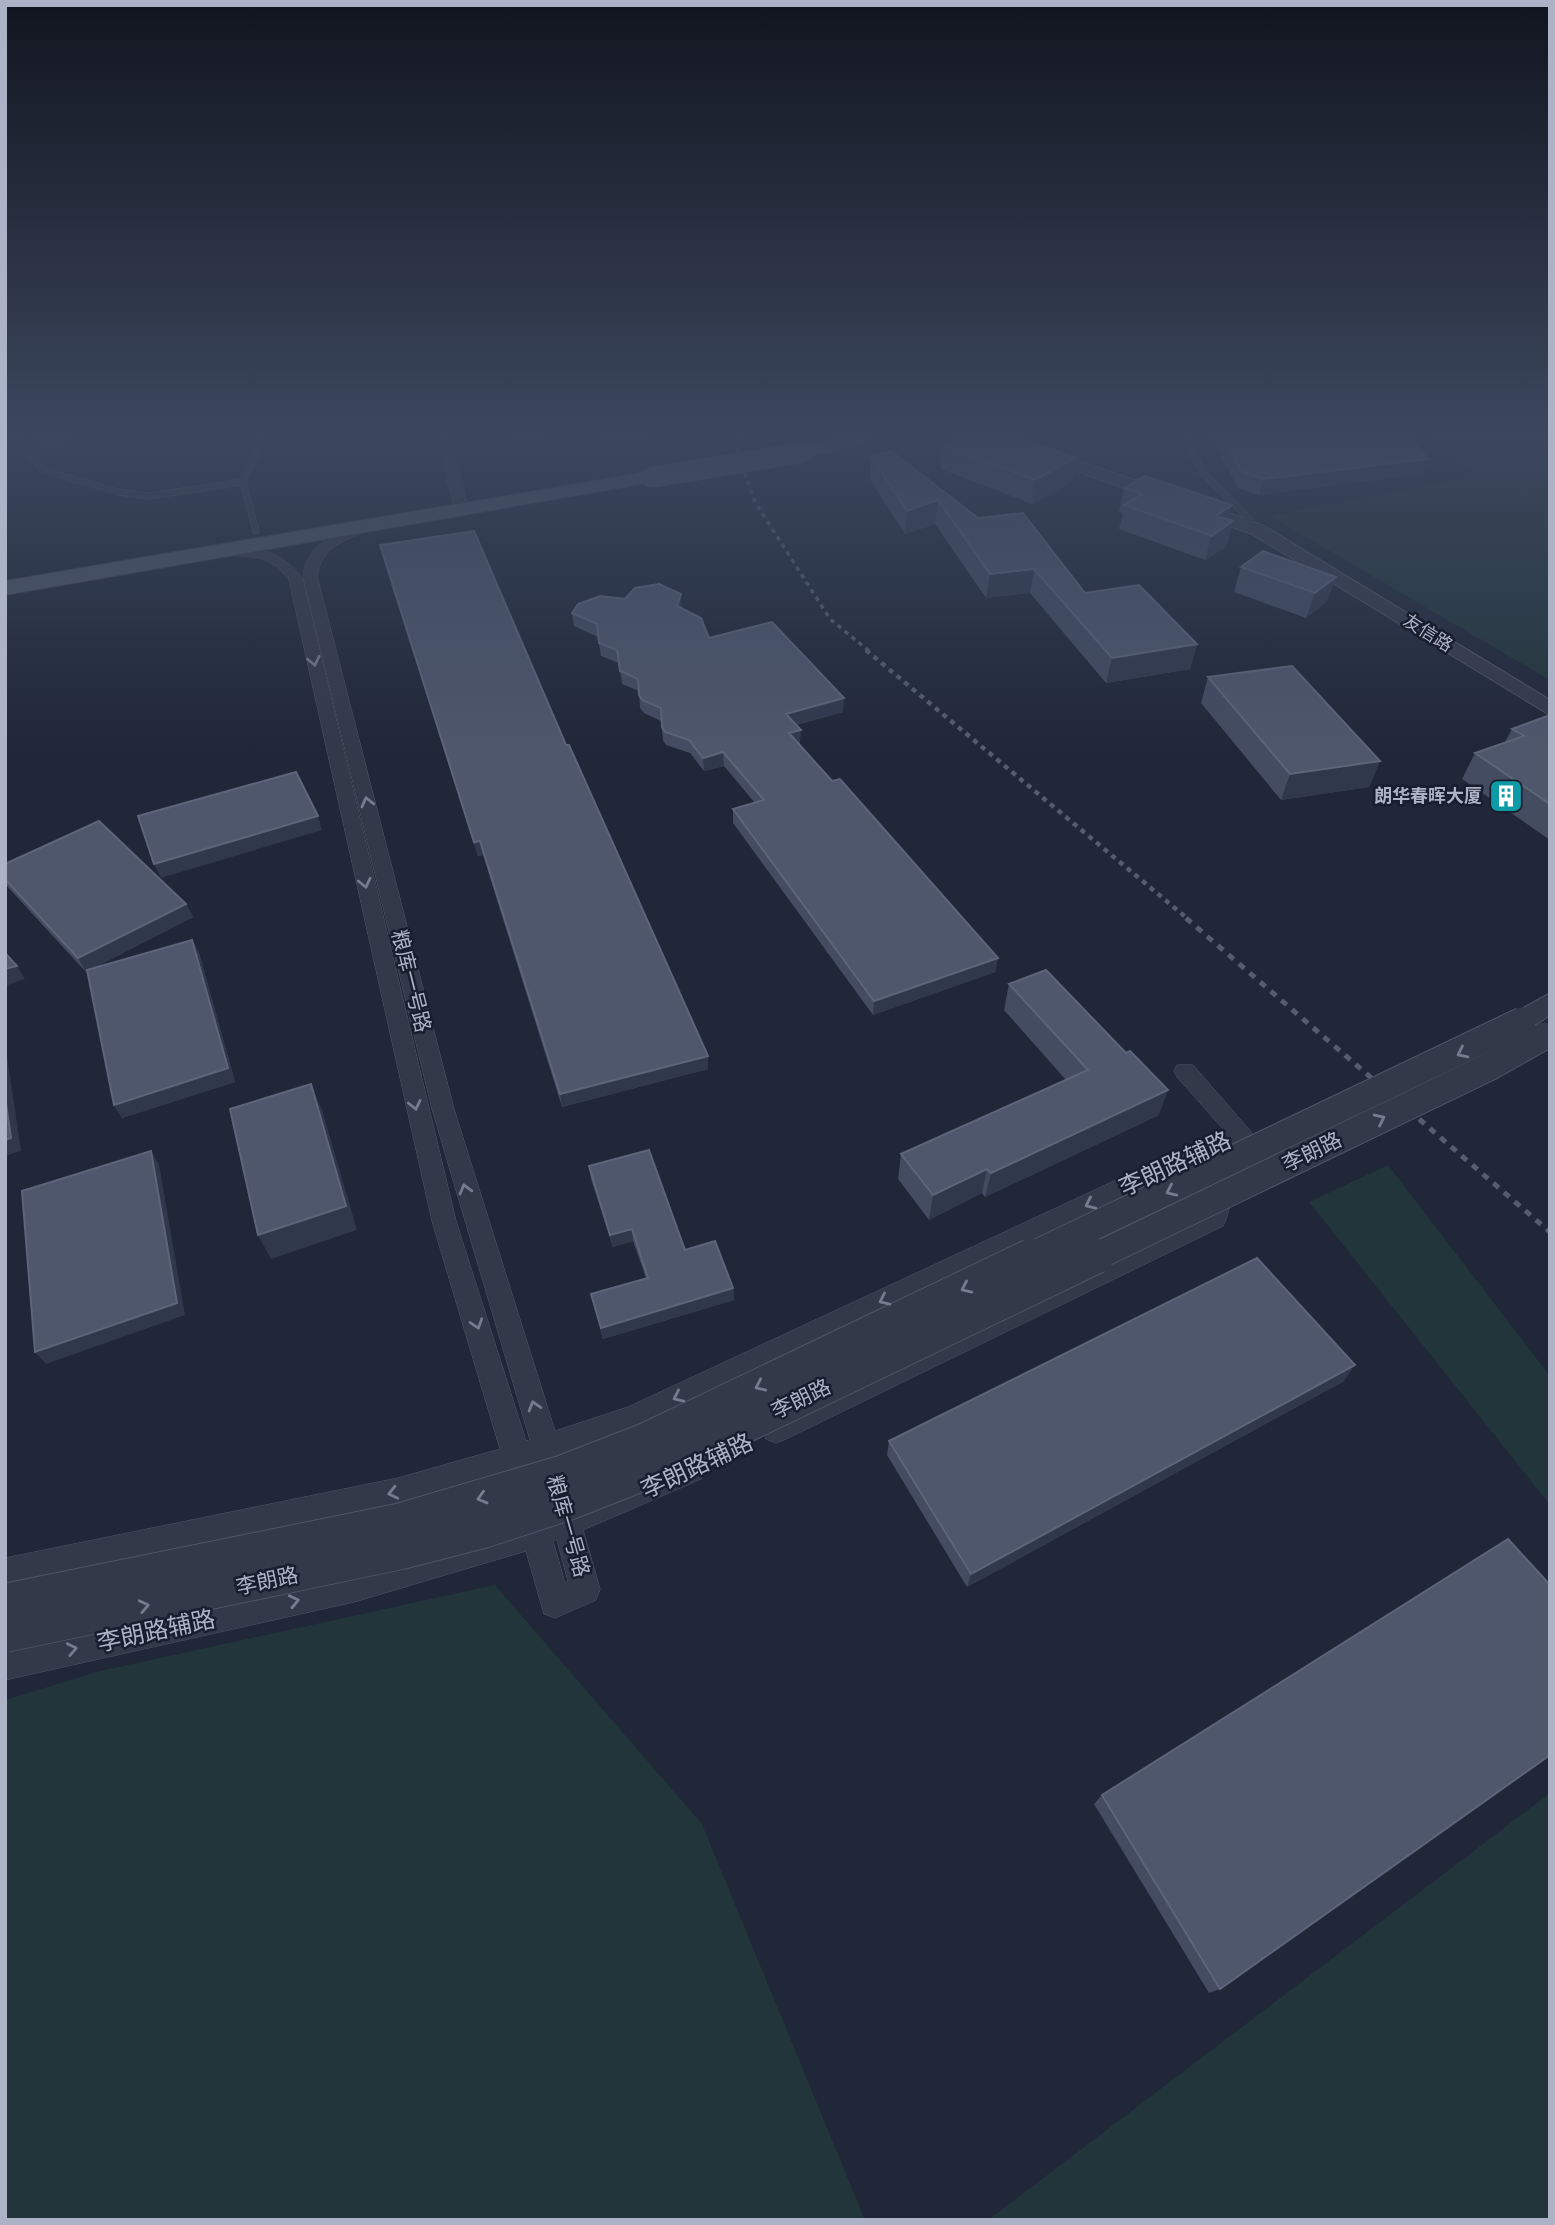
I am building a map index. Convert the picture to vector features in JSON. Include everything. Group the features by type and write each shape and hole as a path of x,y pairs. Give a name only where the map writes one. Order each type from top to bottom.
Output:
{"main road":[{"path":"5,573 191,542"},
{"path":"5,587 278,542"}],"street":[{"name":"粮库一号路","path":"225,551 270,556 283,562 296,580 444,1221 516,1458 555,1603 585,1589 546,1449 472,1212 443,1109 310,576 310,567 323,548 331,542"},
{"name":"友信路","path":"1277,542 1550,709"},
{"name":"友信路","path":"1290,542 1550,700"},
{"name":"李朗路","path":"5,1635 401,1552 483,1531 571,1502 672,1461 1490,1066 1539,1030 1550,1002"},
{"name":"李朗路","path":"5,1601 398,1521 585,1463 646,1440 1539,1030"},
{"path":"1185,1072 1240,1133"},
{"name":"李朗路辅路","path":"5,1573 398,1492 546,1449 634,1417 1240,1133"},
{"name":"李朗路辅路","path":"5,1664 323,1594 475,1554 662,1484 1214,1219 1240,1133"}],"shaded area":[{"path":"1314,542 1550,542 1550,680"},
{"path":"1388,1165 1550,1376 1550,1505 1309,1202"},
{"path":"495,1585 702,1824 865,2220 5,2220 5,1700 100,1671"},
{"path":"1550,1793 1550,2220 988,2220"}],"building":[{"path":"401,542 479,542 566,745 569,745 708,1056 560,1094 480,841 474,842 380,545"},
{"path":"967,542 1045,542 1085,593 1139,585 1197,644 1112,658 1034,569 990,574"},
{"path":"1263,551 1336,577 1315,593 1241,567"},
{"path":"659,584 681,594 677,606 701,618 709,638 772,622 844,698 786,714 801,730 789,733 832,781 840,779 998,958 874,1001 733,809 764,800 723,752 703,758 689,740 665,732 662,727 661,708 642,700 638,679 620,671 617,650 599,643 597,624 572,613 578,604 600,596 625,599 635,588"},
{"path":"1292,666 1380,761 1290,774 1208,677"},
{"path":"1550,715 1550,804 1475,753 1524,736 1512,729"},
{"path":"296,772 318,816 154,864 138,816"},
{"path":"99,821 186,904 78,958 5,879 5,864"},
{"path":"192,940 228,1068 114,1105 87,970"},
{"path":"5,953 17,966 5,969"},
{"path":"1046,970 1126,1053 1130,1051 1168,1090 991,1173 987,1169 933,1195 901,1154 1088,1070 1009,984"},
{"path":"311,1084 346,1206 258,1235 230,1109"},
{"path":"5,1097 11,1138 5,1140"},
{"path":"649,1150 685,1250 715,1241 733,1288 601,1328 591,1294 648,1278 632,1229 610,1235 589,1166"},
{"path":"151,1151 177,1303 35,1352 22,1191"},
{"path":"1257,1258 1355,1365 971,1574 889,1441"},
{"path":"1508,1539 1550,1585 1550,1755 1220,1989 1102,1795"}],"railway":[{"path":"781,542 830,619 869,651"},
{"path":"866,650 1188,919"},
{"path":"1186,918 1550,1232"}],"place":[{"name":"朗华春晖大厦","path":"1506,796"}]}
